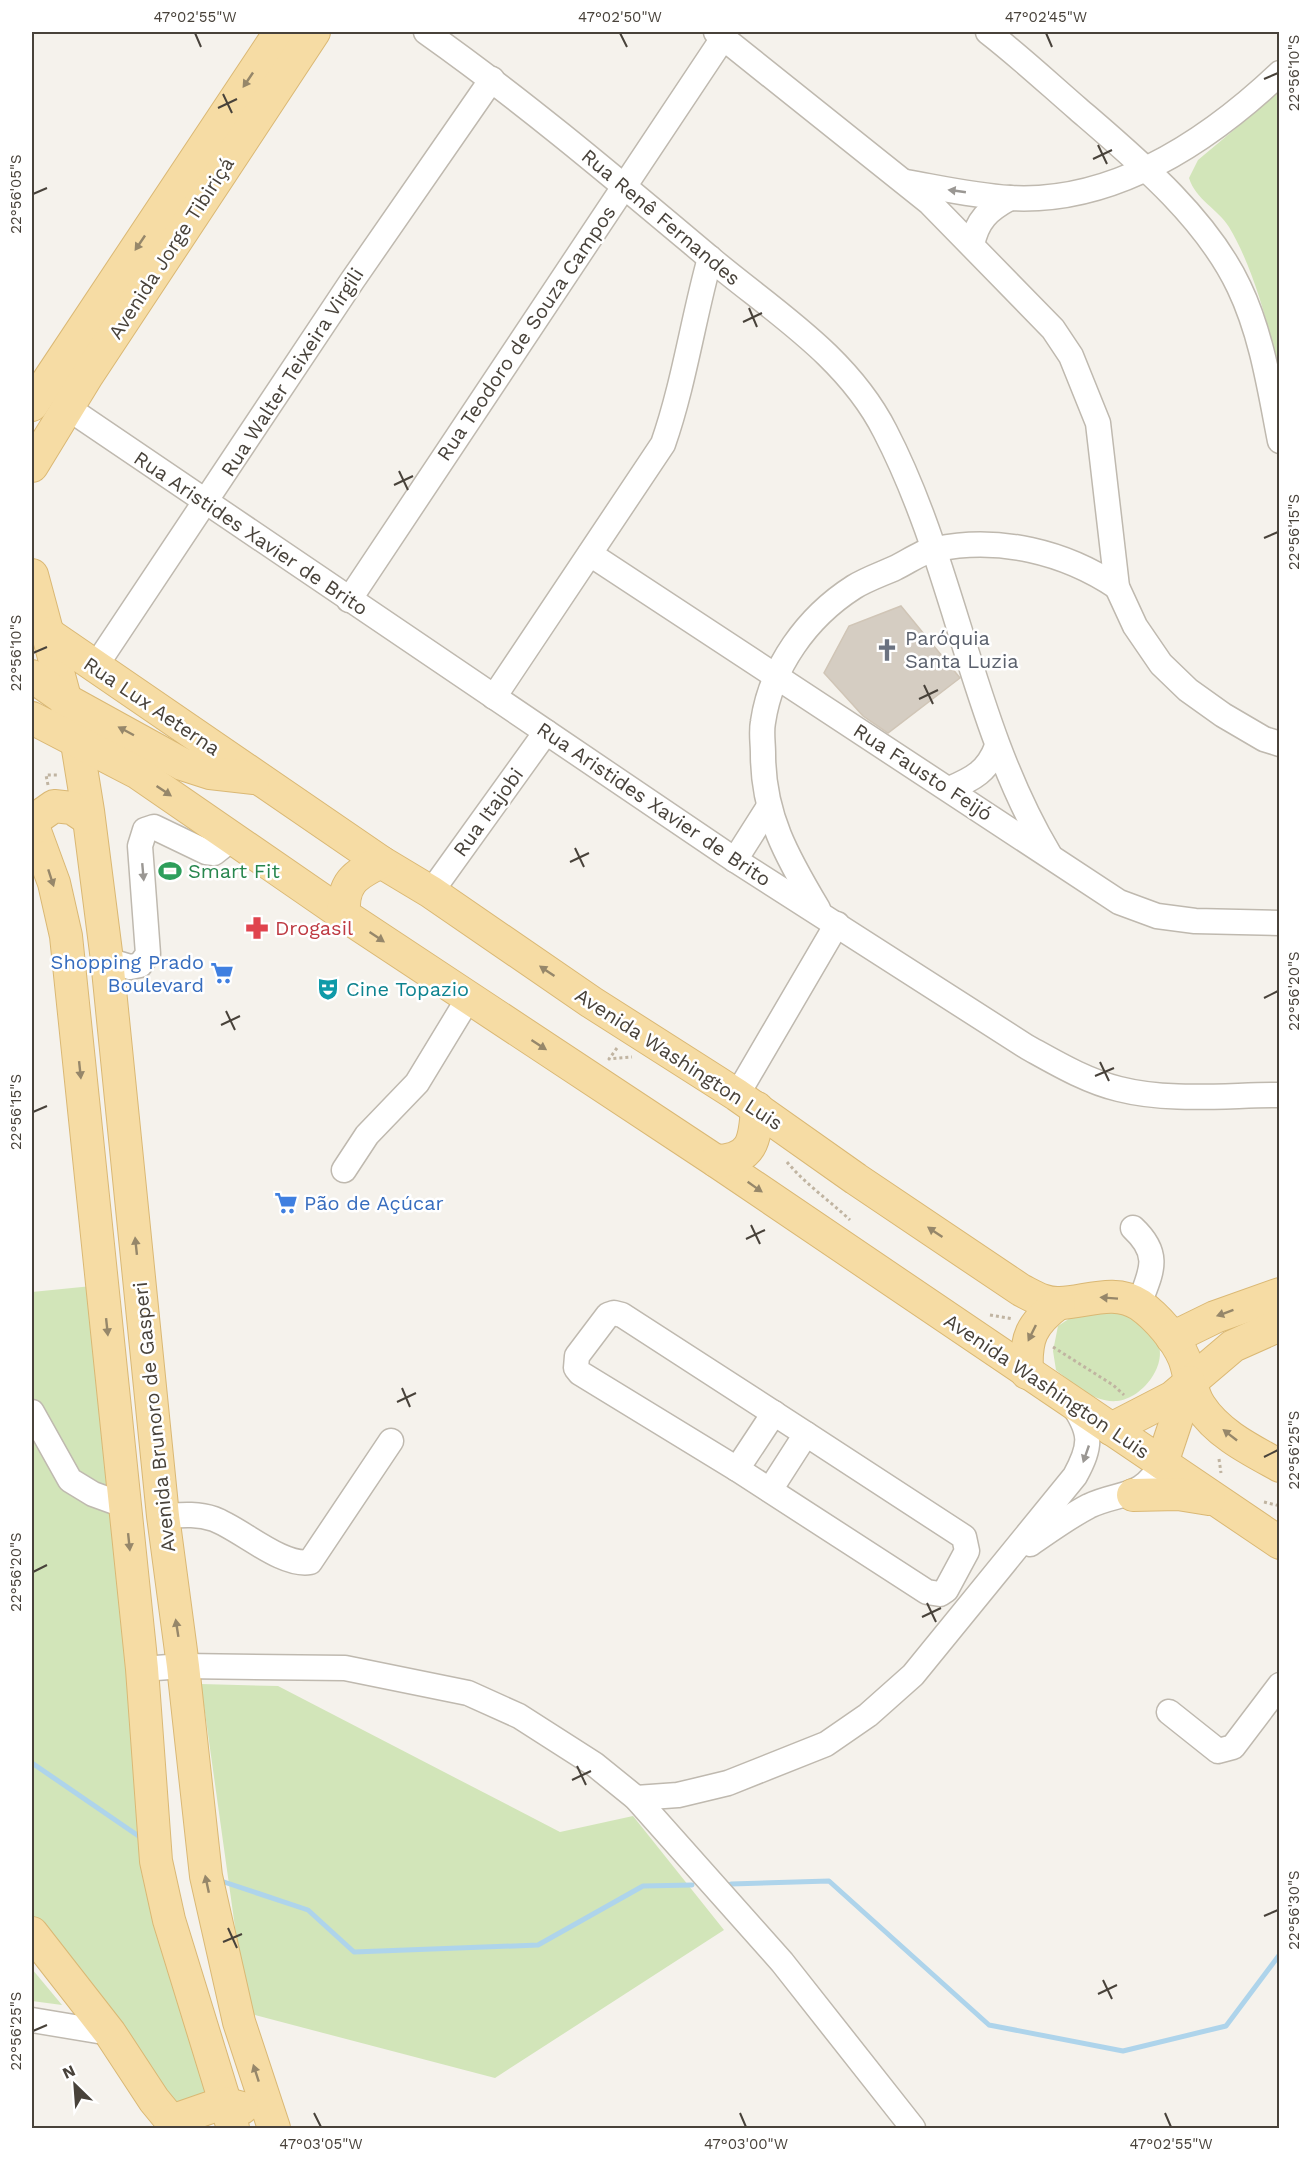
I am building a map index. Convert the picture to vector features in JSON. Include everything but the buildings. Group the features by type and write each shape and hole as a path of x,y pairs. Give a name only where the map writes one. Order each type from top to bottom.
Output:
{"main road":[{"name":"Avenida Jorge Tibiriçá","path":"32,405 280,32"},
{"name":"Avenida Jorge Tibiriçá","path":"32,466 314,32"},
{"name":"Avenida Brunoro de Gasperi","path":"32,575 77,743 107,960 163,1516 183,1666 206,1876 239,2022 272,2122"},
{"name":"Rua Lux Aeterna","path":"47,633 258,779"},
{"name":"Avenida Washington Luis","path":"32,680 182,764 210,773 258,779 381,862 430,892 591,1002 747,1102 856,1179 1021,1290 1039,1300 1059,1303 1110,1296 1139,1304"},
{"name":"Avenida Washington Luis","path":"32,718 138,773 468,999 716,1161 1162,1463 1218,1490 1280,1543"},
{"path":"33,826 34,820 54,806 72,808 87,814 101,788 138,773"},
{"name":"Avenida Brunoro de Gasperi","path":"33,826 54,883 66,936 142,1669 156,1861 169,1920 228,2116"},
{"path":"344,915 343,898 352,881 361,872 381,862"},
{"path":"716,1161 732,1160 745,1153 756,1133 747,1102"},
{"path":"1172,1338 1215,1317 1280,1294"},
{"path":"1027,1372 1026,1353 1031,1332 1042,1316 1059,1303"},
{"path":"1139,1304 1172,1338 1184,1358 1199,1405 1211,1420 1235,1440 1280,1466"},
{"path":"1112,1429 1173,1397 1233,1346 1280,1325"},
{"path":"1162,1463 1190,1381"},
{"path":"1132,1495 1218,1490"},
{"path":"32,1933 110,2033 174,2125 228,2116 272,2122"}],"street":[{"name":"Rua Renê Fernandes","path":"426,32 492,79 811,339 866,398 903,468 934,549 1012,787 1049,855"},
{"path":"988,32 1147,170 1204,231 1224,259 1240,289 1266,368 1280,441"},
{"path":"720,35 903,182 972,245 1053,329 1071,356 1098,423 1105,463 1118,587 1136,626 1161,664 1188,690 1223,715 1264,739 1280,744"},
{"name":"Rua Teodoro de Souza Campos","path":"349,600 623,187 720,35"},
{"path":"903,182 1010,198 1079,193 1114,184 1147,170 1253,98 1280,73"},
{"name":"Rua Walter Teixeira Virgili","path":"95,667 352,281 492,79"},
{"path":"972,245 981,219 992,208 1010,198"},
{"path":"494,697 663,444 676,406 693,319 710,258"},
{"name":"Rua Aristides Xavier de Brito","path":"68,408 735,860 1027,1047 1074,1073 1118,1089 1153,1095 1280,1095"},
{"path":"747,1102 829,919 775,831 768,808 763,774 763,723 775,675 804,632 832,603 855,586 934,549 979,545 1017,547 1054,555 1095,573 1118,587"},
{"name":"Rua Fausto Feijó","path":"590,554 1049,855 1079,878 1119,902 1157,916 1195,921 1280,922"},
{"name":"Rua Itajobi","path":"430,892 546,732"},
{"path":"949,789 985,770 997,746"},
{"path":"735,860 768,808"},
{"path":"107,960 130,967 140,965 148,954 140,846 146,830 154,827 206,852 220,851 233,838"},
{"path":"344,1170 367,1136 417,1083 468,999"},
{"path":"1133,1228 1148,1246 1152,1259 1139,1304"},
{"path":"614,1313 622,1315 806,1434 964,1537 967,1551 946,1590 940,1594 927,1592 737,1469 580,1373 576,1368 577,1356 608,1315 614,1313"},
{"path":"636,1798 678,1795 728,1784 826,1744 868,1715 913,1675 1075,1476 1087,1455 1089,1442 1085,1427 1070,1401"},
{"path":"32,1412 70,1480 93,1494 126,1506"},
{"path":"737,1469 774,1413"},
{"path":"770,1490 806,1434"},
{"path":"163,1516 198,1515 213,1519 290,1561 310,1562 391,1441"},
{"path":"1006,1561 1091,1505 1132,1495 1150,1480 1162,1463"},
{"path":"142,1669 183,1666 345,1668 468,1693 519,1716 594,1764 636,1798 782,1962 913,2128"},
{"path":"1169,1712 1218,1751 1225,1751 1233,1747 1280,1685"},
{"path":"32,2020 110,2033"}],"path":[{"path":"620,1046 613,1051 609,1059 637,1055 629,1050"},
{"path":"782,1156 802,1180 825,1196 852,1222"},
{"path":"982,1314 1014,1319 1113,1385 1143,1413"},
{"path":"1217,1448 1218,1490"},
{"path":"1258,1500 1280,1506"}],"green space":[{"path":"1279,92 1279,367 1258,295 1238,243 1224,220 1192,186 1189,178 1198,160"},
{"path":"92,1286 153,1880 212,2098 173,2111 32,1914 32,1292"},
{"path":"1118,1307 1151,1332 1159,1346 1160,1356 1152,1377 1145,1386 1127,1399 1108,1401 1084,1391 1056,1370 1053,1351 1058,1326 1084,1309"},
{"path":"201,1684 278,1686 560,1832 633,1816 724,1930 495,2078 247,2013"},
{"path":"32,1969 62,2005 32,2001"}],"waterway":[{"path":"32,1763 140,1837"},
{"path":"218,1880 308,1910 354,1952 538,1945 643,1886 692,1885"},
{"path":"731,1884 829,1881 989,2025 1123,2051 1226,2026 1280,1954"}],"place":[{"name":"Paróquia Santa Luzia","path":"887,650"},
{"name":"Smart Fit","path":"170,871"},
{"name":"Drogasil","path":"257,928"},
{"name":"Shopping Prado Boulevard","path":"222,973"},
{"name":"Cine Topazio","path":"328,989"},
{"name":"Pão de Açúcar","path":"286,1203"}]}
